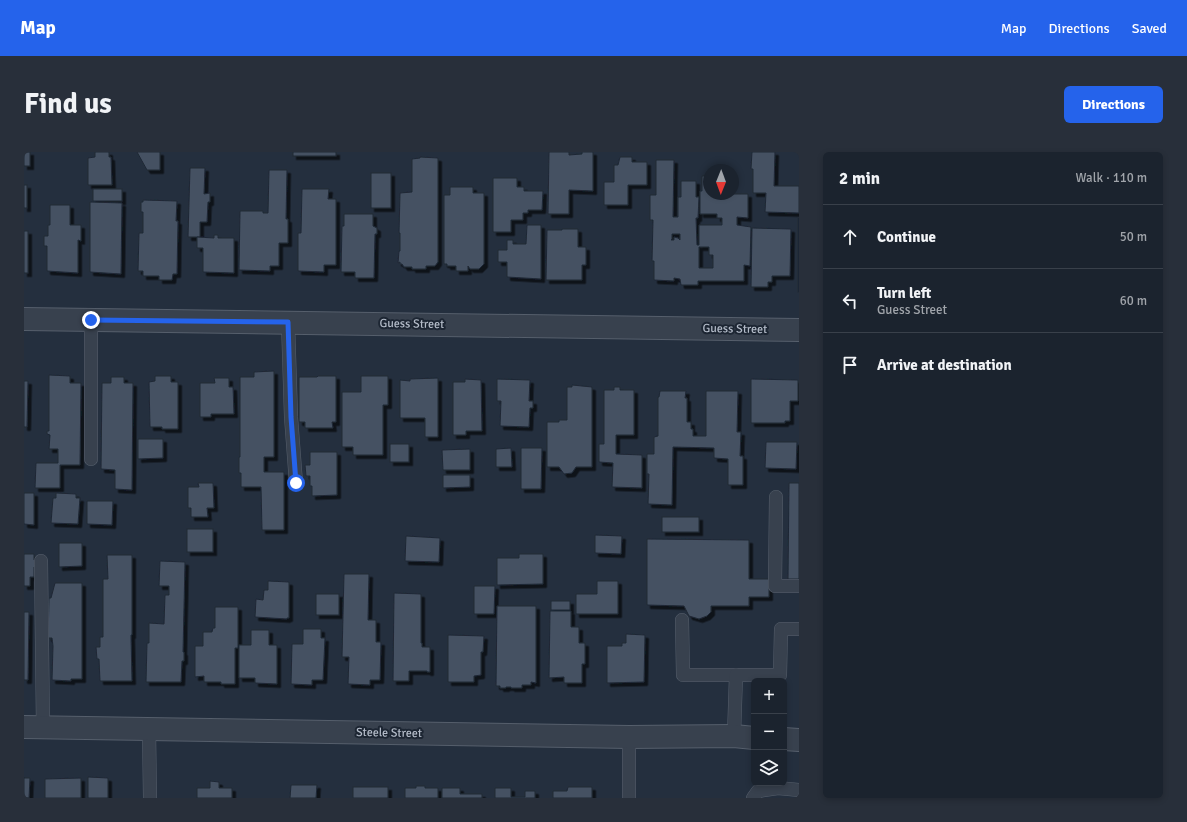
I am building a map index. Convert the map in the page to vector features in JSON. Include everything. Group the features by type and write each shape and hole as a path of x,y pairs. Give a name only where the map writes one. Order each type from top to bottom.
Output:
{"street":[{"name":"Guess Street","path":"24,319 799,330"},
{"name":"Steele Street","path":"33,727 629,737 744,737"},
{"path":"787,740 799,740"}],"lane":[{"path":"91,320 91,459"},
{"path":"288,322 291,417 296,483"},
{"path":"776,497 775,586 799,586"},
{"path":"33,727 41,561"},
{"path":"682,620 683,675 780,675 781,629 799,629"},
{"path":"736,675 744,737"},
{"path":"149,729 150,798"},
{"path":"629,737 629,798"},
{"path":"753,798 758,791 778,788 799,790"}],"building":[{"path":"24,152 30,152 30,166 24,166"},
{"path":"95,152 109,152 109,157 111,157 112,185 88,185 88,158 95,157"},
{"path":"137,152 160,152 160,170 147,170"},
{"path":"293,152 336,152 336,156 293,156"},
{"path":"549,152 569,152 569,155 582,154 582,152 593,152 593,191 569,190 569,214 548,214"},
{"path":"752,152 775,152 774,186 799,186 799,213 765,212 766,193 753,193 753,169 751,169"},
{"path":"420,157 438,158 438,262 435,266 426,266 426,269 412,269 412,267 404,267 400,264 400,262 398,263 400,251 400,193 412,192 412,159"},
{"path":"620,157 632,157 632,162 647,162 647,185 628,185 628,205 604,205 604,182 614,182 614,165 618,165"},
{"path":"656,160 674,160 673,217 678,217 678,197 681,197 681,181 696,181 696,197 699,197 698,218 696,218 697,245 699,245 699,225 722,225 722,218 717,218 717,214 700,214 700,191 702,191 702,176 703,200 739,200 739,194 748,194 748,218 737,217 737,225 751,227 750,266 744,265 744,281 698,281 698,285 681,285 680,279 674,278 674,281 654,280 654,261 652,261 653,220 650,220 650,195 656,195","holes":["672,234 680,234 680,240 674,237 674,240 671,240","699,247 709,247 709,255 713,255 713,268 699,268"]},
{"path":"190,168 205,168 204,194 210,193 207,222 200,222 200,237 188,237"},
{"path":"269,170 287,170 286,219 288,219 288,243 279,243 279,266 270,266 270,271 239,270 240,211 263,211 263,213 268,213"},
{"path":"371,173 391,173 391,208 371,208"},
{"path":"493,178 517,178 517,187 524,187 524,191 543,191 542,210 528,210 528,213 523,213 523,220 511,220 511,232 493,232"},
{"path":"24,185 27,185 27,208 24,208"},
{"path":"450,187 473,187 473,193 484,193 484,264 479,269 470,269 468,266 468,271 456,271 456,266 447,266 447,264 444,264 444,195 450,195"},
{"path":"93,189 122,189 122,201 93,201"},
{"path":"302,189 329,189 328,199 336,199 336,265 324,265 324,272 298,271 298,233 301,233"},
{"path":"143,200 177,201 177,274 173,274 172,280 159,280 159,276 143,276 143,271 138,271 139,233 143,233 143,212 141,212 141,202 143,202"},
{"path":"90,202 122,203 121,274 90,272"},
{"path":"50,205 70,205 70,225 81,225 81,241 78,240 78,273 47,271 47,246 44,246 44,236 48,236 48,225 50,225"},
{"path":"344,214 373,214 373,226 377,228 377,234 375,234 374,278 355,278 355,272 341,272 342,226 344,226"},
{"path":"799,218 799,292 798,292"},
{"path":"527,225 541,225 541,279 507,277 507,262 498,262 498,250 507,250 507,240 513,240 513,244 526,244"},
{"path":"752,228 791,229 790,276 772,276 772,282 768,282 768,287 751,287"},
{"path":"578,229 578,247 586,247 586,265 582,265 582,280 546,280 547,230"},
{"path":"24,231 28,231 28,273 24,273"},
{"path":"214,235 218,235 218,238 234,238 234,273 203,272 203,248 197,248 197,237 214,238"},
{"path":"274,371 274,457 264,457 264,472 284,472 284,530 262,530 261,487 241,487 241,473 239,473 240,377 254,377 254,372"},
{"path":"49,375 70,376 70,383 81,383 80,465 60,465 60,488 35,488 36,463 58,463 58,449 49,449 50,435 47,434 47,431 49,431"},
{"path":"155,376 171,376 171,382 178,382 178,429 150,427 149,382 155,381"},
{"path":"336,376 336,422 332,422 333,428 305,428 305,422 299,422 299,377"},
{"path":"361,376 388,376 388,405 383,405 383,455 353,455 353,447 342,447 342,392 361,392"},
{"path":"111,377 124,377 124,383 133,383 132,490 115,489 115,470 101,469 102,383 111,383"},
{"path":"214,378 229,378 229,387 233,387 234,414 211,414 211,417 200,417 200,383 215,383"},
{"path":"438,378 438,437 425,437 425,418 400,418 400,380 410,381 410,379"},
{"path":"465,379 481,380 482,431 466,431 466,435 453,435 453,382 465,382"},
{"path":"497,379 530,380 529,401 533,401 533,408 530,408 529,427 500,426 501,401 497,401"},
{"path":"751,379 798,380 798,401 790,401 790,421 785,421 785,423 751,423"},
{"path":"24,381 28,381 27,427 24,427"},
{"path":"572,385 592,387 592,467 576,467 572,473 564,474 559,467 547,467 547,422 567,420 567,387 572,387"},
{"path":"614,387 620,387 620,390 634,390 634,435 616,435 616,454 642,455 642,488 612,487 613,463 599,462 599,444 604,444 604,390 614,390"},
{"path":"660,391 686,391 685,398 687,398 687,422 691,422 693,436 706,436 706,391 738,391 737,432 741,432 740,456 743,456 743,485 728,485 728,459 714,458 714,448 673,447 672,505 648,504 649,474 647,474 647,454 654,454 654,437 658,436 658,397"},
{"path":"138,439 163,439 163,458 138,459"},
{"path":"766,442 797,442 796,469 765,468"},
{"path":"390,444 409,444 409,462 390,462"},
{"path":"511,448 512,467 496,467 496,449"},
{"path":"521,448 542,448 541,489 521,489"},
{"path":"470,449 470,470 443,470 442,450"},
{"path":"310,452 337,452 337,495 312,496 310,476 306,476 305,465 310,465"},
{"path":"443,475 470,475 470,487 443,488"},
{"path":"198,483 213,483 214,508 207,508 208,517 191,517 191,508 188,508 188,487 199,487"},
{"path":"789,483 799,483 799,579 788,579"},
{"path":"24,493 34,493 34,525 24,524"},
{"path":"56,493 76,494 76,498 80,498 78,524 51,523 53,498 56,498"},
{"path":"87,501 113,501 112,525 87,524"},
{"path":"662,517 699,517 699,532 662,532"},
{"path":"187,529 213,529 213,552 187,552"},
{"path":"595,535 622,536 621,554 595,553"},
{"path":"406,536 440,538 439,562 405,561"},
{"path":"647,539 749,540 749,579 769,579 769,597 749,597 749,606 711,606 711,612 707,616 699,619 689,616 684,606 647,605"},
{"path":"59,543 82,543 82,566 59,567"},
{"path":"24,554 34,554 34,560 37,560 37,567 34,567 34,577 30,577 30,586 24,586"},
{"path":"519,554 543,554 543,584 497,585 497,558 519,558"},
{"path":"107,555 132,555 132,681 100,681 99,659 97,659 96,647 100,647 100,637 103,637 103,579 108,579"},
{"path":"160,561 185,562 184,661 182,661 181,682 146,682 149,623 164,624 165,595 169,595 169,586 159,586"},
{"path":"344,574 369,574 368,620 376,620 376,642 381,642 380,680 370,680 370,685 348,684 349,657 342,657"},
{"path":"268,581 289,582 289,618 255,617 256,599 263,600 264,590 268,590"},
{"path":"597,581 618,581 618,614 576,614 576,594 597,594"},
{"path":"55,583 82,583 82,679 71,679 71,681 52,680 53,646 52,638 48,638 49,598 51,598"},
{"path":"474,586 495,586 494,614 474,614"},
{"path":"394,593 421,594 421,643 422,647 430,647 430,672 409,671 409,681 393,681"},
{"path":"316,594 339,594 339,615 316,615"},
{"path":"551,601 570,601 570,610 551,610"},
{"path":"497,606 536,606 536,683 531,682 531,685 522,685 522,688 500,688 500,686 496,686"},
{"path":"215,607 238,607 238,648 235,648 235,684 204,682 204,676 195,677 195,646 203,646 203,632 212,632 213,628 215,628"},
{"path":"550,611 571,611 571,627 579,627 579,643 585,643 585,664 582,664 582,683 564,683 564,677 549,678"},
{"path":"24,612 29,612 28,680 24,680"},
{"path":"303,629 321,629 321,638 325,638 323,680 312,680 312,685 291,684 292,644 303,644"},
{"path":"251,630 269,630 269,645 277,645 277,684 255,683 255,678 239,678 239,645 251,645"},
{"path":"626,634 645,635 644,682 607,683 607,646 622,646 622,643 626,643"},
{"path":"448,635 484,636 483,652 481,652 481,675 474,676 474,682 448,682"},
{"path":"88,777 108,778 108,798 88,798"},
{"path":"24,778 30,778 29,798 24,798"},
{"path":"81,778 81,798 45,798 45,779"},
{"path":"210,781 219,782 219,788 232,788 232,798 197,798 197,788 210,788"},
{"path":"291,785 317,785 316,798 290,798"},
{"path":"416,786 438,788 438,798 405,798 405,788 416,788"},
{"path":"353,787 388,787 388,798 353,798"},
{"path":"568,787 592,787 592,798 553,798 553,791 567,791"},
{"path":"442,788 460,788 460,794 482,794 482,798 442,798"},
{"path":"495,788 511,788 511,797 525,797 525,791 535,791 535,798 495,798"}],"route":[{"path":"91,320 288,322 291,417 296,483"}]}
